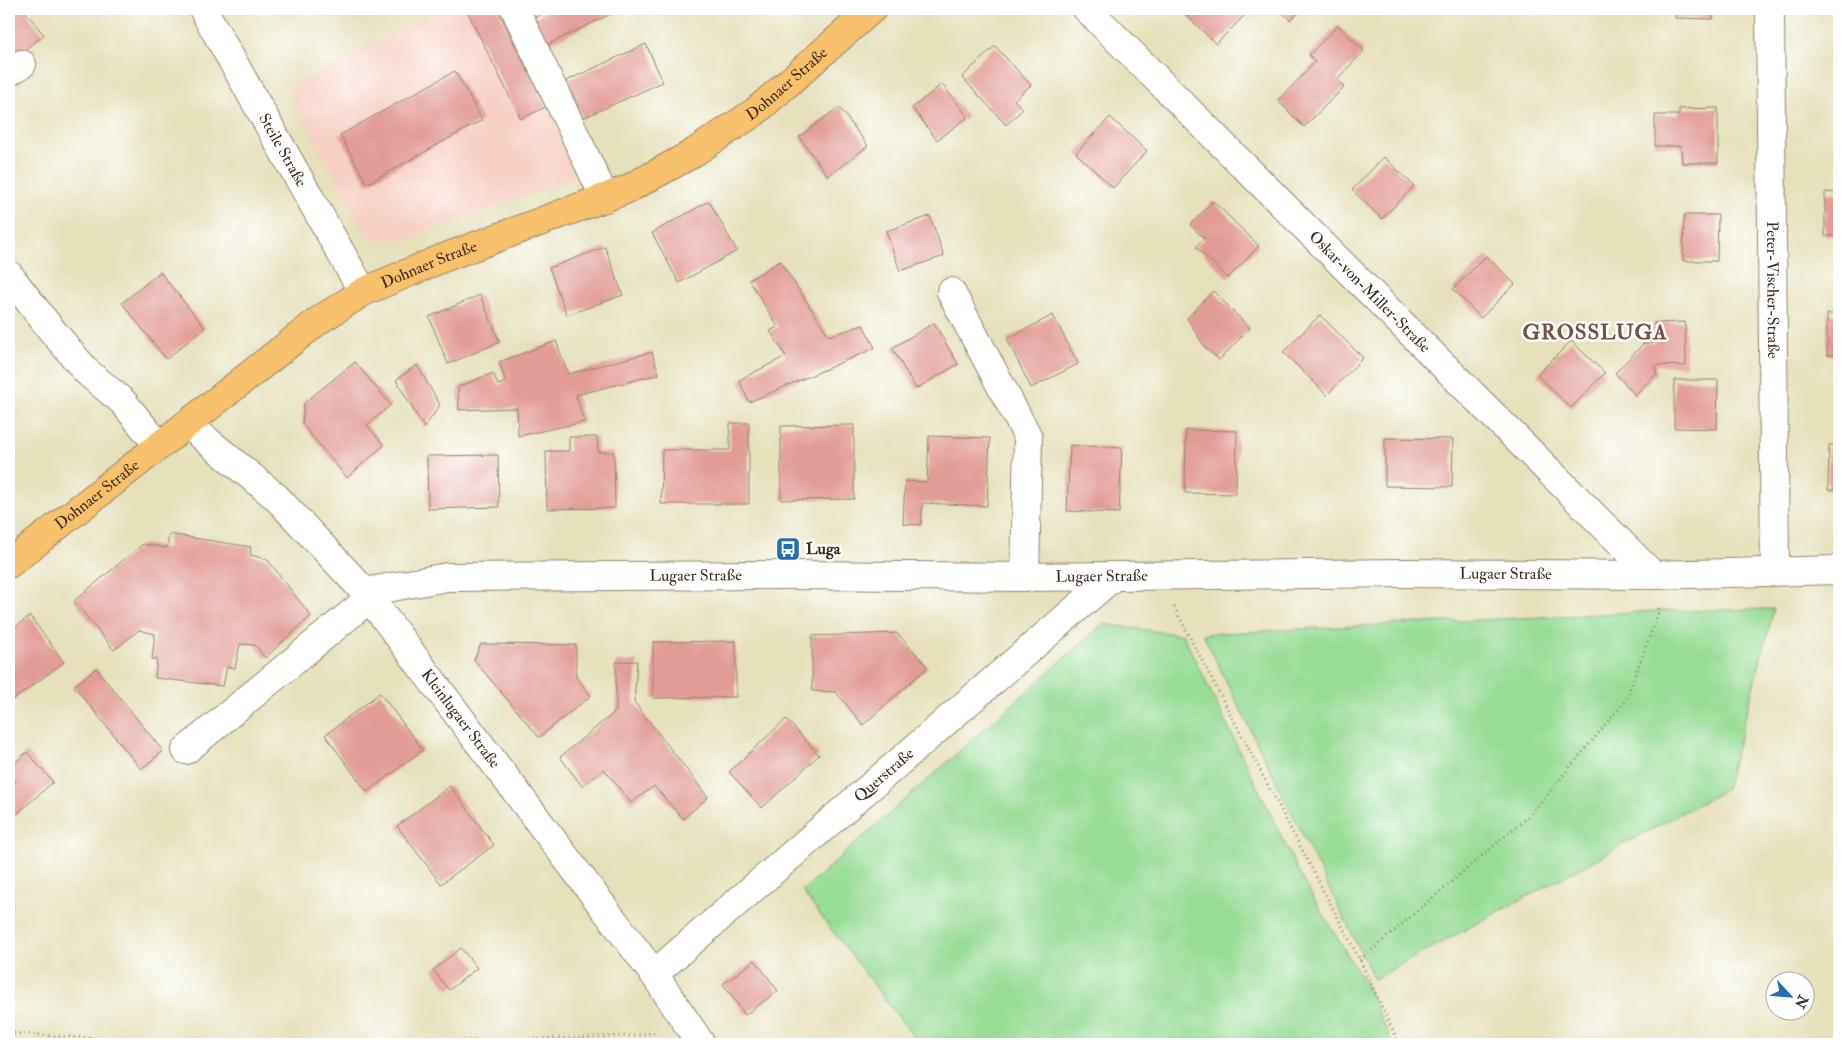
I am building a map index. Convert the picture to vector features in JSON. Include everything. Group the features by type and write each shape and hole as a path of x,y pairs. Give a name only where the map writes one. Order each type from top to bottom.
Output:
{"main road":[{"name":"Dohnaer Straße","path":"9,564 318,321 363,292 442,258 628,189 690,155 755,112 872,9"}],"street":[{"name":"Steile Straße","path":"203,9 363,292"},
{"path":"515,9 605,198"},
{"name":"Oskar-von-Miller-Straße","path":"1087,9 1653,575"},
{"name":"Peter-Vischer-Straße","path":"1770,9 1775,571"},
{"path":"9,275 87,372 123,402 159,446"},
{"path":"951,292 1028,437 1025,577"},
{"name":"Kleinlugaer Straße","path":"187,424 276,496 368,595 654,974 695,1035"},
{"name":"Lugaer Straße","path":"368,595 447,577 788,575 1025,577 1414,573 1653,575 1839,570"},
{"name":"Querstraße","path":"654,974 1114,576"},
{"path":"186,750 368,595"}],"path":[{"path":"1158,575 1360,960 1399,1044"},
{"path":"1360,960 1531,814 1626,700 1659,610 1653,575"},
{"path":"9,1032 143,1041 280,1043 399,1043 695,1035"}],"shaded area":[{"path":"438,9 498,9 547,107 573,178 409,239 376,241 363,229 287,90"}],"green space":[{"path":"1774,609 1726,789 1374,979 1203,634 1659,611"},
{"path":"1103,624 1183,635 1302,879 1365,984 1393,1044 919,1044 802,891"}],"building":[{"path":"9,9 23,9 44,35 9,62"},
{"path":"466,9 497,9 546,107 521,119"},
{"path":"550,9 621,9 547,45 534,18"},
{"path":"1180,9 1245,9 1248,12 1216,44"},
{"path":"1279,9 1303,9 1290,20"},
{"path":"1676,9 1713,9 1713,19 1675,18"},
{"path":"1338,25 1364,51 1337,79 1344,87 1304,127 1278,101 1315,62 1309,55"},
{"path":"646,44 663,82 583,118 566,81"},
{"path":"995,46 1031,85 1014,100 1023,109 1006,125 962,77"},
{"path":"1834,64 1839,64 1839,114 1833,114"},
{"path":"455,71 482,120 367,184 340,135"},
{"path":"942,84 968,117 937,140 912,108"},
{"path":"839,107 868,146 828,176 799,137"},
{"path":"1718,108 1718,163 1682,163 1681,146 1655,146 1655,115 1679,115 1679,109"},
{"path":"1110,117 1147,151 1113,188 1076,153"},
{"path":"1384,157 1414,186 1382,219 1352,190"},
{"path":"1825,192 1839,193 1839,236 1825,236"},
{"path":"709,201 737,251 679,283 652,233"},
{"path":"1213,201 1259,246 1228,278 1196,247 1204,238 1190,225"},
{"path":"1684,215 1718,215 1717,261 1683,261"},
{"path":"930,216 944,256 900,271 886,231"},
{"path":"605,247 623,295 567,315 549,268"},
{"path":"1486,256 1515,284 1481,318 1453,289"},
{"path":"780,261 829,336 863,325 875,348 749,402 739,380 786,356 770,331 778,327 749,280"},
{"path":"160,272 205,328 166,359 122,303"},
{"path":"1213,291 1250,328 1219,360 1204,346 1187,318"},
{"path":"480,295 500,342 448,364 429,317"},
{"path":"1827,314 1839,314 1839,355 1827,355"},
{"path":"1053,315 1078,364 1031,388 1007,339"},
{"path":"1320,315 1363,358 1327,395 1283,352"},
{"path":"1685,322 1686,366 1656,365 1656,374 1635,395 1615,373 1644,343 1654,343 1654,323"},
{"path":"934,323 958,364 916,389 892,348"},
{"path":"556,341 568,374 652,352 659,374 576,395 584,422 518,436 517,408 459,410 458,387 493,373 498,385 506,382 499,362"},
{"path":"1571,341 1605,373 1571,408 1537,375"},
{"path":"355,362 391,405 367,425 384,445 347,478 302,424 304,403"},
{"path":"417,365 440,405 424,428 396,380"},
{"path":"1674,380 1718,380 1717,429 1674,428"},
{"path":"730,423 749,423 749,504 661,504 662,450 730,450"},
{"path":"854,425 854,499 781,500 781,426"},
{"path":"1186,430 1237,431 1236,494 1185,493"},
{"path":"929,436 990,438 987,506 923,503 921,525 903,524 905,481 927,482"},
{"path":"569,437 597,437 598,452 614,452 615,508 547,509 546,451 569,451"},
{"path":"1385,438 1453,439 1452,487 1385,486"},
{"path":"1070,445 1122,448 1119,513 1067,511"},
{"path":"1829,445 1839,445 1839,490 1828,490"},
{"path":"498,455 499,507 428,509 427,456"},
{"path":"169,534 251,547 250,555 267,559 311,616 265,658 255,645 240,644 235,668 227,667 223,686 155,678 157,659 152,659 155,634 139,630 114,650 74,601 143,544 167,548"},
{"path":"30,616 64,662 13,700 9,694 9,632"},
{"path":"897,633 928,667 863,725 836,692 812,691 812,636"},
{"path":"736,641 736,697 653,698 653,642"},
{"path":"481,644 576,645 576,677 591,696 539,737 474,660"},
{"path":"637,661 634,702 708,797 683,819 654,786 631,803 604,769 582,786 560,757 616,711 616,662"},
{"path":"96,668 163,751 141,769 74,686"},
{"path":"380,693 423,750 367,792 325,735"},
{"path":"786,719 819,755 762,808 729,772"},
{"path":"27,752 53,782 9,821 9,787 16,781 9,772 9,769"},
{"path":"450,786 494,845 441,884 397,826"},
{"path":"9,899 14,906 9,910"},
{"path":"461,948 477,968 449,990 433,970"},
{"path":"755,960 778,991 745,1015 723,984"}],"place":[{"name":"Luga","path":"788,549"}],"district":[{"name":"GROSSLUGA","path":"1595,332"}]}
